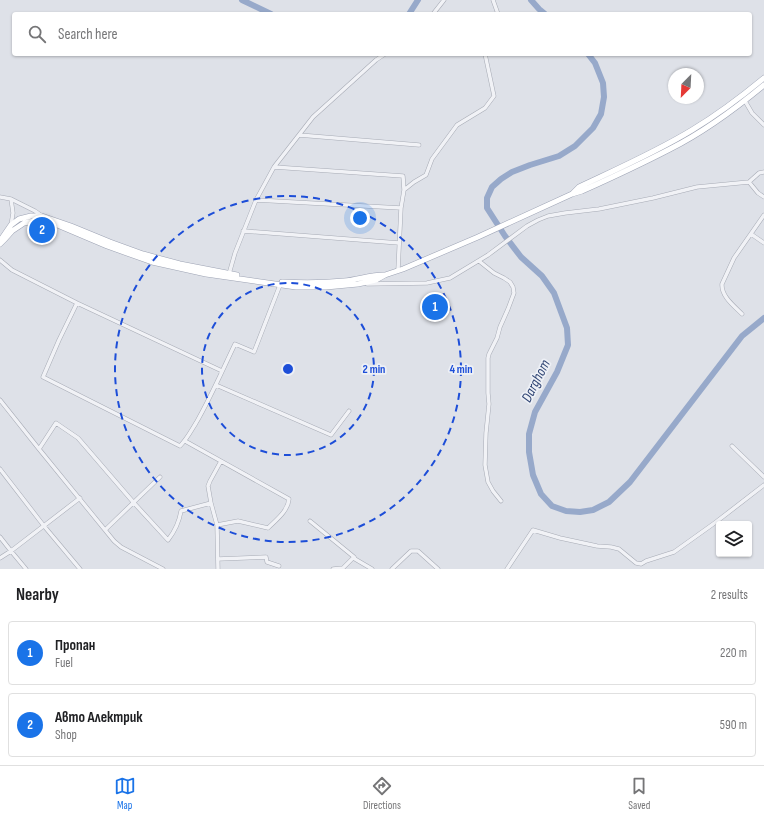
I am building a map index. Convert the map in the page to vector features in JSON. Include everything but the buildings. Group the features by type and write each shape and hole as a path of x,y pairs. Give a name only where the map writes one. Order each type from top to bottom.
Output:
{"main road":[{"path":"572,194 579,187 638,160 691,131 728,107 764,78"},
{"path":"0,242 11,225 19,219 25,217 42,216 110,242 152,262 206,274 296,287 326,287 358,284 376,280 478,237 572,194 582,192 671,149 707,128 745,101 764,85"},
{"path":"0,242 24,223 34,221 55,224 107,246 142,256 278,282 338,282 376,275 385,275"}],"street":[{"path":"435,12 444,0"},
{"path":"493,0 497,12"},
{"path":"230,274 235,253 243,231 256,200 274,167 313,117 382,56"},
{"path":"404,190 426,175 432,159 458,125 484,108 494,96 485,56"},
{"path":"745,101 752,113 764,125"},
{"path":"299,135 419,145"},
{"path":"274,167 403,176 404,190 401,208 398,270"},
{"path":"358,284 427,283 450,278 479,261 526,226 538,220 556,214 599,210 698,187 749,182 759,173 764,172"},
{"path":"749,182 758,193 764,197"},
{"path":"0,197 11,199 42,216"},
{"path":"11,199 13,213 11,225"},
{"path":"256,200 401,208"},
{"path":"742,314 727,299 722,289 722,284 734,258 764,215"},
{"path":"243,231 399,243"},
{"path":"751,234 764,243"},
{"path":"0,260 12,270 77,303 222,371"},
{"path":"479,261 494,273 510,282 514,292 488,358 489,404 484,465 488,482 501,501"},
{"path":"77,303 43,378 180,446 202,412 234,344 254,352 280,285"},
{"path":"216,384 330,435 349,410"},
{"path":"0,400 114,541 121,547 163,569"},
{"path":"39,449 56,423 78,438 168,540 180,520 181,511 211,503"},
{"path":"184,441 289,498 289,503 283,513 268,528 238,520 217,525"},
{"path":"732,446 764,477"},
{"path":"218,569 217,525 208,486 221,461"},
{"path":"0,469 44,526 80,569"},
{"path":"105,530 160,477"},
{"path":"507,569 533,530 560,538 619,549 636,563 641,564 674,552 764,485"},
{"path":"0,558 80,498"},
{"path":"310,521 356,559 372,569"},
{"path":"0,536 26,569"},
{"path":"392,569 411,551 415,550 438,569"},
{"path":"218,559 266,557 266,562 279,566"},
{"path":"333,569 343,568 354,557"}],"waterway":[{"name":"Darghоm","path":"242,0 267,12"},
{"name":"Darghоm","path":"410,12 418,0"},
{"name":"Darghоm","path":"531,0 543,12"},
{"name":"Darghоm","path":"590,56 595,63 603,83 604,97 601,114 593,128 575,146 559,156 512,172 501,179 492,187 487,198 487,208 505,236 521,257 542,276 554,293 567,328 568,345 557,372 535,412 529,434 529,452 533,475 541,494 552,506 566,511 580,512 593,510 609,502 630,482 742,336 764,318"}],"place":[{"name":"Авто Алектрик","path":"42,230"},
{"name":"Пропан","path":"435,307"}]}
